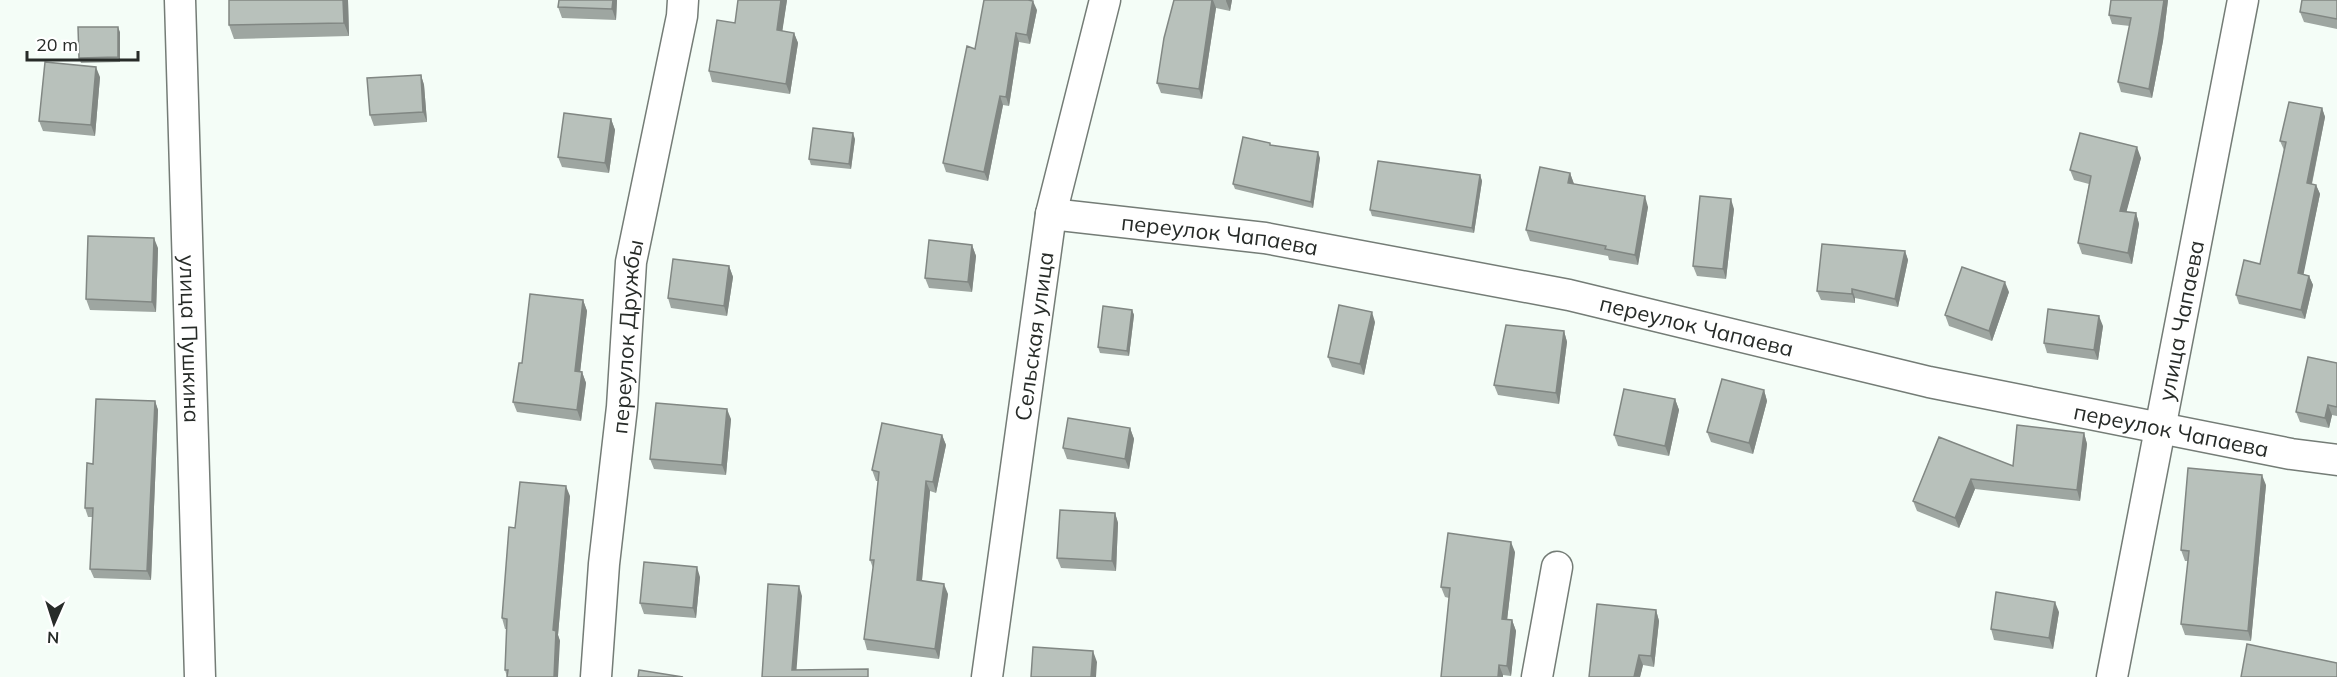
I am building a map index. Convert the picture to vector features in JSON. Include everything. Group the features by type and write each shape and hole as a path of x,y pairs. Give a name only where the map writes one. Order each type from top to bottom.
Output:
{"street":[{"name":"улица Пушкина","path":"180,0 200,677"},
{"name":"переулок Дружбы","path":"596,677 604,564 622,407 631,262 682,16 683,0"},
{"name":"Сельская улица","path":"987,677 1051,214 1105,0"},
{"name":"улица Чапаева","path":"2112,677 2244,0"},
{"name":"переулок Чапаева","path":"1051,214 1265,238 1569,295 1929,382 2160,429 2291,454 2337,460"},
{"path":"1537,677 1557,567"}],"building":[{"path":"229,0 343,0 344,23 229,25"},
{"path":"559,0 613,0 612,9 558,7"},
{"path":"738,0 781,0 777,30 794,33 786,84 709,71 717,20 735,23"},
{"path":"984,0 1033,1 1027,35 1016,33 1006,97 1000,96 984,172 943,163 967,46 975,49"},
{"path":"1174,0 1212,0 1199,89 1157,83 1164,38"},
{"path":"2111,0 2164,0 2149,89 2118,82 2131,18 2109,15"},
{"path":"2302,0 2337,0 2337,19 2300,12"},
{"path":"78,27 118,27 118,57 79,58"},
{"path":"45,62 96,67 91,125 39,121"},
{"path":"421,75 423,112 370,115 367,78"},
{"path":"2289,102 2322,108 2307,183 2316,185 2298,273 2309,276 2301,310 2236,295 2244,260 2260,264 2286,142 2280,141"},
{"path":"564,113 611,119 605,163 558,157"},
{"path":"813,128 853,133 849,164 809,159"},
{"path":"2080,133 2137,147 2120,211 2136,213 2128,253 2078,243 2091,176 2070,170"},
{"path":"1243,137 1270,143 1270,145 1318,152 1311,202 1233,184"},
{"path":"1378,161 1480,175 1472,228 1370,210"},
{"path":"1540,167 1570,173 1568,183 1645,196 1635,255 1605,249 1606,246 1526,230"},
{"path":"1700,196 1731,199 1723,269 1693,266"},
{"path":"88,236 154,238 152,302 86,299"},
{"path":"929,240 972,245 968,282 925,278"},
{"path":"1822,244 1905,251 1895,299 1852,289 1852,294 1817,291"},
{"path":"673,259 729,266 724,306 668,298"},
{"path":"1962,267 2005,282 1989,331 1945,315"},
{"path":"530,294 583,300 575,371 582,372 577,410 513,402 519,363 522,363"},
{"path":"1339,305 1372,312 1360,364 1328,357"},
{"path":"1103,306 1132,310 1127,351 1098,347"},
{"path":"2048,309 2099,316 2094,350 2044,343"},
{"path":"1506,325 1564,331 1556,393 1494,385"},
{"path":"2308,357 2337,363 2337,407 2328,405 2325,418 2296,412"},
{"path":"1722,379 1764,390 1749,443 1707,432"},
{"path":"1624,389 1675,399 1665,446 1614,435"},
{"path":"96,399 155,401 147,571 90,569 93,508 85,508 87,463 93,464"},
{"path":"656,403 727,409 722,465 650,459"},
{"path":"1068,418 1130,428 1125,459 1063,448"},
{"path":"882,423 942,435 933,482 926,481 917,580 944,584 935,649 864,639 874,560 870,560 879,472 872,470"},
{"path":"2017,425 2084,433 2077,490 1971,479 1955,518 1913,501 1939,437 2013,466"},
{"path":"2188,468 2262,475 2248,631 2181,624 2189,551 2181,550"},
{"path":"520,482 566,486 553,630 556,631 554,677 507,677 508,670 505,670 507,619 502,618 509,527 515,528"},
{"path":"1060,510 1115,513 1112,561 1057,558"},
{"path":"1448,533 1511,542 1502,619 1512,620 1507,666 1499,665 1498,677 1441,677 1450,588 1441,587"},
{"path":"644,562 697,567 693,608 640,603"},
{"path":"768,584 799,586 792,670 868,669 868,677 762,677"},
{"path":"1996,592 2055,602 2049,638 1991,629"},
{"path":"1597,604 1656,610 1651,656 1639,655 1634,677 1589,677"},
{"path":"2247,644 2337,663 2337,677 2241,677"},
{"path":"1033,647 1093,651 1091,677 1031,677"},
{"path":"639,670 683,677 638,677"}]}
